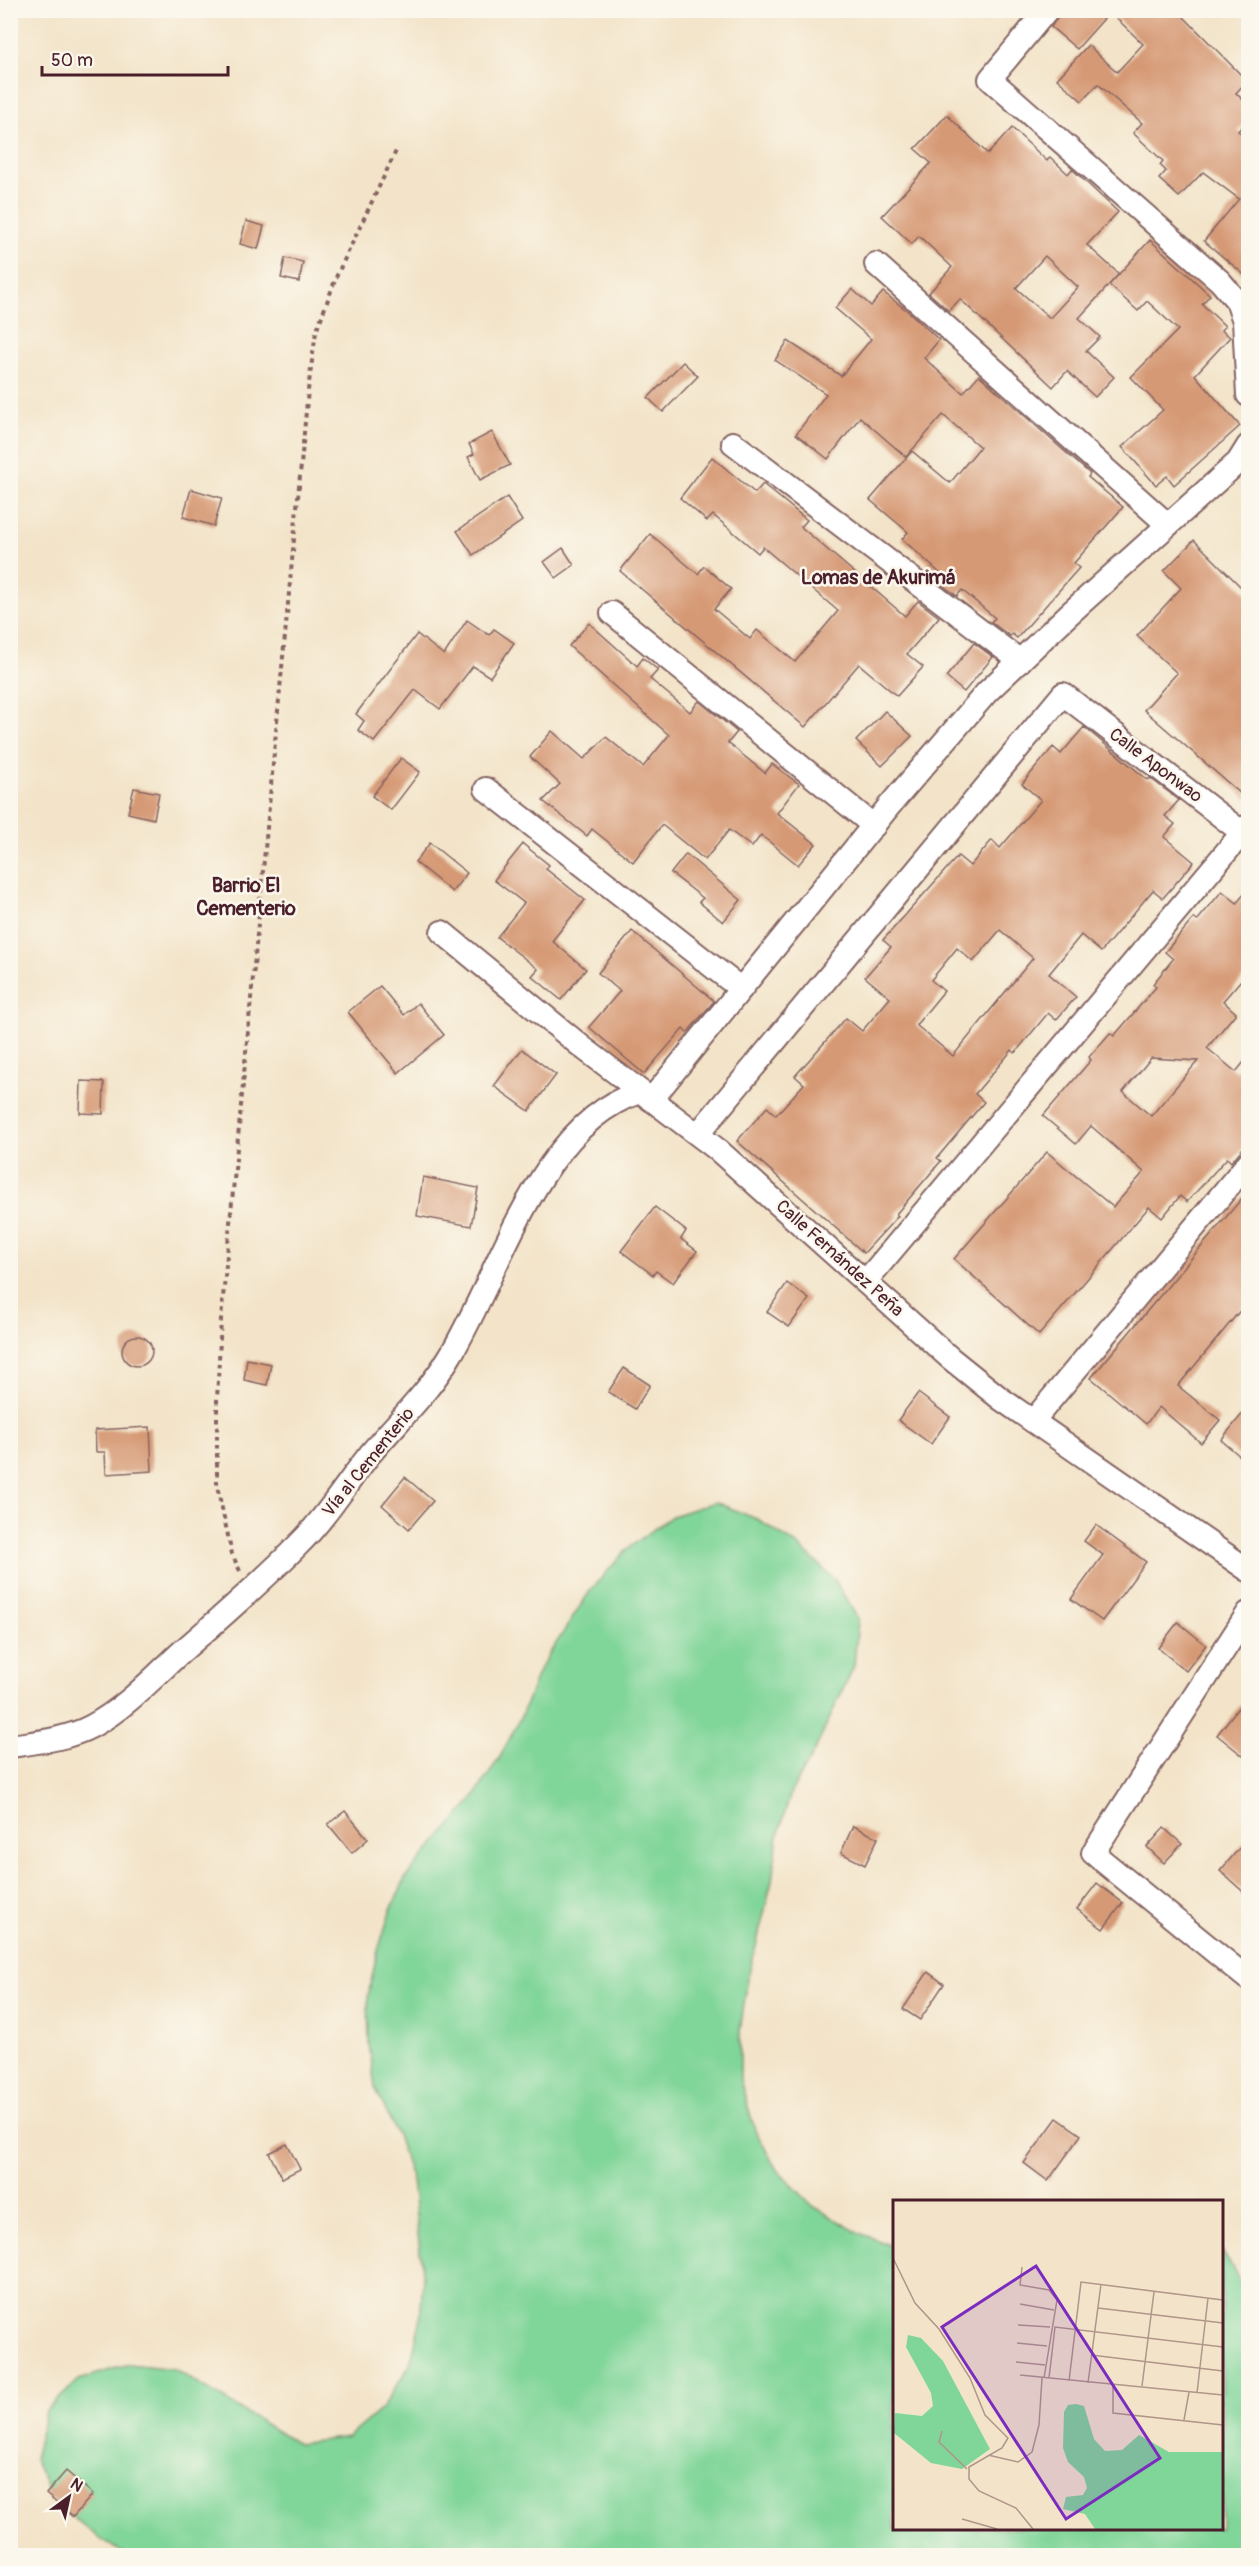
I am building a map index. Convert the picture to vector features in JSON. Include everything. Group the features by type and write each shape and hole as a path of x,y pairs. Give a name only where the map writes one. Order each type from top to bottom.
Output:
{"street":[{"path":"1047,10 990,79 1220,281 1237,301 1244,321 1248,395"},
{"path":"876,264 1167,525"},
{"path":"733,443 1020,661"},
{"path":"645,1096 741,989 874,825 987,692 1238,462 1248,446"},
{"path":"612,613 874,825"},
{"name":"Calle Aponwao","path":"698,1134 1063,694 1247,832"},
{"path":"486,789 741,989"},
{"path":"866,1281 1247,832"},
{"name":"Calle Fernández Peña","path":"442,932 645,1096 734,1163 950,1358 1033,1421 1248,1570"},
{"name":"Vía al Cementerio","path":"10,1746 47,1741 92,1726 155,1677 312,1530 372,1452 436,1378 474,1313 526,1206 551,1165 572,1137 596,1115 620,1098 645,1096"},
{"path":"1033,1421 1246,1172"},
{"path":"1248,1613 1093,1853 1248,1979"}],"path":[{"path":"250,1590 232,1554 219,1497 217,1400 223,1295 307,401 316,332 337,275 397,149"}],"green space":[{"path":"715,1502 759,1520 800,1547 834,1579 858,1619 854,1666 815,1750 791,1792 778,1836 772,1881 748,1978 740,2031 740,2080 755,2130 777,2170 813,2206 855,2231 893,2247 893,2530 1223,2530 1223,2253 1244,2287 1248,2302 1248,2555 126,2555 84,2527 52,2499 34,2459 46,2411 79,2380 129,2364 174,2369 298,2444 348,2437 382,2408 410,2365 420,2322 423,2277 412,2181 397,2135 375,2087 369,2044 368,1996 377,1954 391,1909 406,1877 470,1803 500,1757 522,1714 540,1668 590,1591 627,1549 672,1516"}],"building":[{"path":"1062,10 1177,10 1247,81 1236,93 1248,105 1248,120 1238,131 1248,139 1248,278 1204,241 1239,199 1203,172 1179,197 1159,179 1166,171 1160,165 1163,161 1133,133 1142,123 1098,84 1082,101 1057,79 1088,45 1117,72 1143,44 1110,12 1077,49 1051,27"},
{"path":"947,115 988,154 1012,128 1047,161 1050,157 1068,174 1072,169 1118,212 1087,245 1119,274 1079,318 1100,337 1086,351 1114,377 1095,397 1067,371 1053,387 960,299 949,311 929,293 952,267 919,236 912,244 882,216 931,163 915,149","holes":["1045,256 1078,287 1050,318 1016,288"]},
{"path":"246,221 264,226 258,249 240,244"},
{"path":"1150,240 1210,295 1202,304 1225,326 1221,330 1230,337 1195,375 1240,426 1174,485 1167,476 1156,485 1122,447 1163,410 1131,377 1178,330 1147,301 1138,311 1109,285"},
{"path":"285,258 303,262 299,282 281,278"},
{"path":"852,289 871,306 883,292 910,313 939,340 924,358 963,393 979,375 1090,474 1088,477 1123,507 1074,563 1079,568 1017,638 1012,634 1010,636 991,622 995,618 962,590 957,596 936,580 941,574 902,539 908,532 870,500 912,451 950,483 980,447 943,415 906,457 860,417 828,459 796,434 826,394 775,360 788,341 841,376 871,339 835,308"},
{"path":"683,362 698,376 663,412 648,398"},
{"path":"492,432 510,465 480,480 468,457 474,454 469,444"},
{"path":"712,457 755,493 763,484 807,520 801,527 905,616 918,601 939,617 907,654 923,667 897,696 859,664 805,727 620,571 650,534 698,574 704,566 731,589 714,609 750,639 757,630 795,662 838,611 763,547 758,553 713,515 707,521 680,498"},
{"path":"191,489 222,498 214,526 183,517"},
{"path":"507,497 522,521 473,555 457,531"},
{"path":"1194,540 1248,594 1248,800 1144,710 1177,673 1137,636 1181,588 1164,571"},
{"path":"563,548 574,565 556,578 544,562"},
{"path":"467,620 489,635 494,629 514,643 490,677 473,666 440,709 415,690 374,742 358,730 364,721 356,714 417,634 444,655"},
{"path":"589,623 637,666 643,658 658,670 650,679 690,712 699,701 737,732 728,743 765,773 772,764 799,784 777,813 816,844 798,865 761,835 752,847 729,830 705,860 662,825 633,862 592,829 587,836 543,801 560,784 530,757 552,731 584,759 606,737 643,767 669,735 569,646"},
{"path":"974,643 993,657 964,692 946,677"},
{"path":"885,711 912,736 882,766 856,741"},
{"path":"1084,727 1148,780 1150,778 1179,800 1165,816 1175,824 1164,837 1194,862 1163,898 1153,890 1101,952 1081,935 1049,974 1076,997 1056,1020 1048,1013 1015,1053 1012,1050 975,1094 984,1102 937,1158 941,1161 896,1214 898,1216 864,1253 737,1141 767,1107 776,1115 804,1084 795,1076 846,1018 862,1031 890,998 865,977 891,947 883,940 958,856 970,866 992,840 1000,848 1041,800 1022,784 1053,747 1061,754","holes":["1000,930 1033,958 953,1056 916,1025 944,991 931,980 957,948 973,962"]},
{"path":"401,758 420,772 391,810 372,796"},
{"path":"134,788 159,793 154,819 128,813"},
{"path":"430,843 467,873 452,892 415,862"},
{"path":"523,844 549,865 546,869 585,900 552,941 586,969 561,1000 532,976 538,969 497,937 524,903 494,880"},
{"path":"686,854 741,900 723,922 699,902 703,898 671,873"},
{"path":"1248,889 1248,972 1223,1001 1236,1013 1207,1048 1236,1072 1248,1057 1248,1142 1231,1162 1227,1158 1187,1202 1180,1196 1162,1218 1149,1207 1039,1335 954,1259 1047,1152 1113,1207 1144,1172 1091,1126 1076,1144 1043,1116 1091,1060 1089,1057 1110,1033 1114,1036 1156,987 1153,984 1173,959 1165,952 1194,918 1197,921 1222,891 1237,903","holes":["1151,1058 1198,1061 1151,1116 1123,1092"]},
{"path":"632,931 714,1001 687,1033 683,1029 644,1074 589,1027 620,991 598,973"},
{"path":"380,986 404,1015 418,1003 444,1035 398,1073 348,1012"},
{"path":"522,1049 556,1075 529,1111 494,1086"},
{"path":"81,1081 104,1082 103,1114 80,1113"},
{"path":"423,1177 478,1188 471,1226 417,1216"},
{"path":"1248,1191 1248,1301 1178,1386 1220,1420 1201,1443 1159,1407 1146,1424 1091,1378"},
{"path":"655,1207 686,1231 681,1239 697,1251 673,1283 656,1271 653,1275 621,1251"},
{"path":"787,1283 809,1299 789,1327 767,1312"},
{"path":"137,1336 143,1337 151,1345 151,1357 143,1365 137,1366 131,1365 123,1357 122,1351 123,1345 131,1337"},
{"path":"247,1359 271,1364 267,1385 244,1380"},
{"path":"624,1368 650,1385 635,1409 608,1392"},
{"path":"918,1393 950,1417 931,1444 898,1420"},
{"path":"1248,1407 1248,1463 1221,1440"},
{"path":"150,1427 152,1471 106,1474 105,1452 96,1452 95,1430"},
{"path":"405,1477 433,1501 409,1529 382,1505"},
{"path":"1096,1525 1146,1562 1102,1621 1071,1599 1103,1555 1084,1541"},
{"path":"1178,1622 1206,1645 1186,1671 1158,1648"},
{"path":"1248,1695 1248,1760 1217,1735"},
{"path":"345,1811 368,1839 352,1853 328,1824"},
{"path":"853,1826 878,1838 865,1865 841,1853"},
{"path":"1164,1828 1182,1844 1164,1863 1147,1847"},
{"path":"1248,1838 1248,1896 1220,1871"},
{"path":"1097,1883 1123,1903 1103,1929 1077,1909"},
{"path":"928,1972 944,1984 920,2020 903,2009"},
{"path":"1057,2118 1081,2135 1048,2181 1024,2163"},
{"path":"287,2144 300,2169 282,2178 269,2153"},
{"path":"66,2471 93,2494 73,2517 46,2494"}],"district":[{"name":"Lomas de Akurimá","path":"878,577"},
{"name":"Barrio El Cementerio","path":"246,896"}]}
